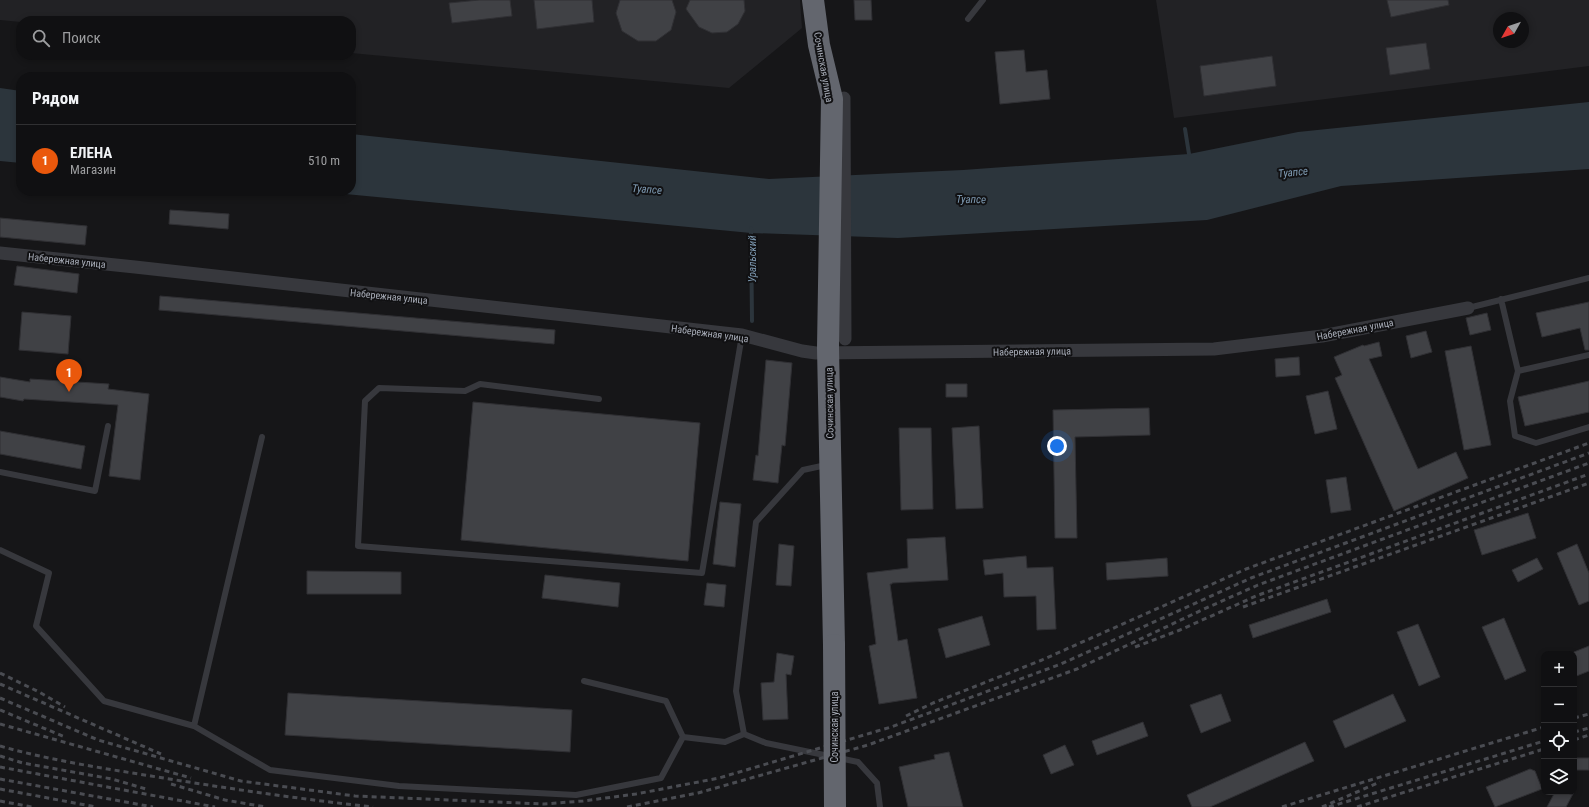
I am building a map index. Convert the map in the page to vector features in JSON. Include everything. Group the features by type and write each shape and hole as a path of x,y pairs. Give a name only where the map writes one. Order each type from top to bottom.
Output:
{"highway":[{"name":"Сочинская улица","path":"813,0 819,45 838,99 834,347 830,464 834,645 835,807"}],"street":[{"name":"Набережная улица","path":"0,253 742,335 802,351 834,347 1214,349 1322,336 1468,308"}],"lane":[{"path":"968,19 983,0"},
{"path":"1468,308 1589,278"},
{"path":"1501,299 1518,371 1510,401 1515,436 1536,442 1589,427"},
{"path":"599,399 480,384 465,391 379,388 365,401 358,546 702,573 742,335"},
{"path":"1518,371 1589,355"},
{"path":"0,472 95,491 108,426"},
{"path":"194,726 262,437"},
{"path":"744,734 736,691 756,522 803,470 830,464"},
{"path":"0,550 49,573 36,626 104,701 194,726 270,770 399,786 576,795 661,778 683,737"},
{"path":"584,681 666,701 683,737"},
{"path":"683,737 726,742 744,734 766,743 858,762 877,783 880,807"}],"shaded area":[{"path":"0,0 800,0 802,28 729,88 356,53 356,16 16,16 16,22 0,20"},
{"path":"1156,0 1589,0 1589,66 1174,118"}],"water":[{"path":"0,88 16,90 16,163 0,161"},
{"name":"Туапсе","path":"1589,102 1589,169 1341,186 1207,220 898,238 751,233 356,195 356,135 769,179 963,170 1189,154 1298,132"}],"building":[{"path":"479,0 510,0 512,16 452,23 449,3"},
{"path":"534,0 592,0 594,22 537,29"},
{"path":"620,0 672,0 676,12 671,30 656,41 638,41 622,31 616,13"},
{"path":"690,0 744,0 745,11 738,24 727,32 712,33 699,27 686,9"},
{"path":"854,0 871,0 872,20 855,20"},
{"path":"1387,0 1448,0 1449,5 1391,17"},
{"path":"1426,43 1430,69 1390,75 1386,48"},
{"path":"1024,50 1026,72 1047,70 1050,99 1000,104 995,52"},
{"path":"1272,56 1276,86 1204,96 1200,66"},
{"path":"170,210 229,214 228,229 169,224"},
{"path":"0,218 87,226 85,245 0,237"},
{"path":"17,266 79,274 77,293 14,285"},
{"path":"160,296 555,330 554,344 159,310"},
{"path":"1589,302 1589,350 1585,350 1580,328 1542,337 1536,313"},
{"path":"22,312 71,316 68,354 19,350"},
{"path":"1487,313 1491,330 1470,335 1466,318"},
{"path":"1426,331 1432,352 1411,358 1406,336"},
{"path":"1379,342 1382,356 1369,359 1418,469 1456,452 1468,478 1394,511 1335,378 1342,375 1334,357 1363,345"},
{"path":"1471,346 1491,445 1464,450 1445,351"},
{"path":"1299,357 1300,375 1276,377 1275,359"},
{"path":"766,360 792,363 785,446 782,445 778,483 753,480 756,455 758,456"},
{"path":"0,377 30,382 30,379 109,384 108,389 149,394 140,480 109,476 118,405 24,399 23,401 0,397"},
{"path":"1589,381 1589,412 1525,426 1518,397"},
{"path":"946,384 967,384 967,397 946,397"},
{"path":"1328,391 1337,429 1315,434 1306,396"},
{"path":"473,402 700,423 688,561 461,540"},
{"path":"1149,408 1150,435 1075,437 1077,538 1055,538 1053,410"},
{"path":"979,426 983,508 956,509 952,428"},
{"path":"899,428 931,428 933,509 901,510"},
{"path":"0,431 85,446 81,469 0,454"},
{"path":"1346,477 1351,510 1331,513 1326,480"},
{"path":"720,502 741,504 735,567 713,564"},
{"path":"1528,513 1536,538 1482,555 1474,530"},
{"path":"945,537 948,580 890,584 898,641 907,639 917,698 879,704 869,646 876,644 867,573 908,568 907,539"},
{"path":"779,544 794,546 791,586 776,585"},
{"path":"1577,544 1589,573 1589,601 1579,605 1557,553"},
{"path":"1026,556 1027,568 1053,567 1056,629 1037,630 1036,596 1004,597 1003,573 985,575 983,560"},
{"path":"1167,558 1168,576 1107,580 1106,563"},
{"path":"1537,558 1543,569 1518,582 1512,570"},
{"path":"307,571 401,572 401,594 307,594"},
{"path":"545,575 620,583 618,607 542,598"},
{"path":"707,583 726,585 724,607 704,605"},
{"path":"1327,599 1331,612 1253,638 1249,625"},
{"path":"982,616 990,645 946,658 938,629"},
{"path":"1504,618 1526,671 1505,680 1482,627"},
{"path":"1418,624 1440,677 1419,686 1397,632"},
{"path":"1589,646 1589,671 1577,676 1577,651"},
{"path":"777,653 794,656 791,675 786,674 788,719 763,720 761,683 774,682"},
{"path":"288,693 572,710 570,752 285,735"},
{"path":"1221,694 1231,721 1201,733 1190,705"},
{"path":"1393,694 1406,721 1345,748 1333,721"},
{"path":"1143,722 1148,736 1097,755 1092,741"},
{"path":"1305,742 1314,761 1210,807 1192,807 1187,795"},
{"path":"1065,745 1074,765 1051,774 1043,755"},
{"path":"949,752 963,807 908,807 899,767 935,759 934,755"},
{"path":"1577,758 1589,758 1589,770 1577,770"},
{"path":"1530,769 1535,771 1541,789 1495,807 1486,787"},
{"path":"1553,795 1572,795 1566,807 1547,807"}],"waterway":[{"path":"1185,129 1189,154"},
{"name":"Уральский","path":"751,228 752,321"}],"railway":[{"path":"906,716 933,703 1042,660 1246,569 1589,443"},
{"path":"0,698 98,740 241,781 355,796 544,804 583,801 636,794 719,778 891,727 1061,664 1251,578 1589,453"},
{"path":"627,807 698,793 868,745 1077,669 1258,585 1589,463"},
{"path":"1135,647 1180,630 1256,596 1589,474"},
{"path":"1243,607 1589,483"},
{"path":"0,673 39,692 65,707"},
{"path":"0,684 161,754"},
{"path":"0,710 65,737"},
{"path":"1577,717 1589,714"},
{"path":"0,724 191,778"},
{"path":"1282,807 1541,728"},
{"path":"1577,731 1589,728"},
{"path":"1577,739 1589,735"},
{"path":"1329,807 1541,742"},
{"path":"0,746 56,760 113,770 262,793 373,807"},
{"path":"1357,807 1541,750"},
{"path":"0,756 23,763 112,779 146,789"},
{"path":"0,767 215,807"},
{"path":"0,779 153,807"},
{"path":"1322,807 1380,782"},
{"path":"171,784 225,800 266,807"},
{"path":"0,789 96,807"},
{"path":"0,801 32,807"}],"place":[{"name":"ЕЛЕНА","path":"69,392"}]}
